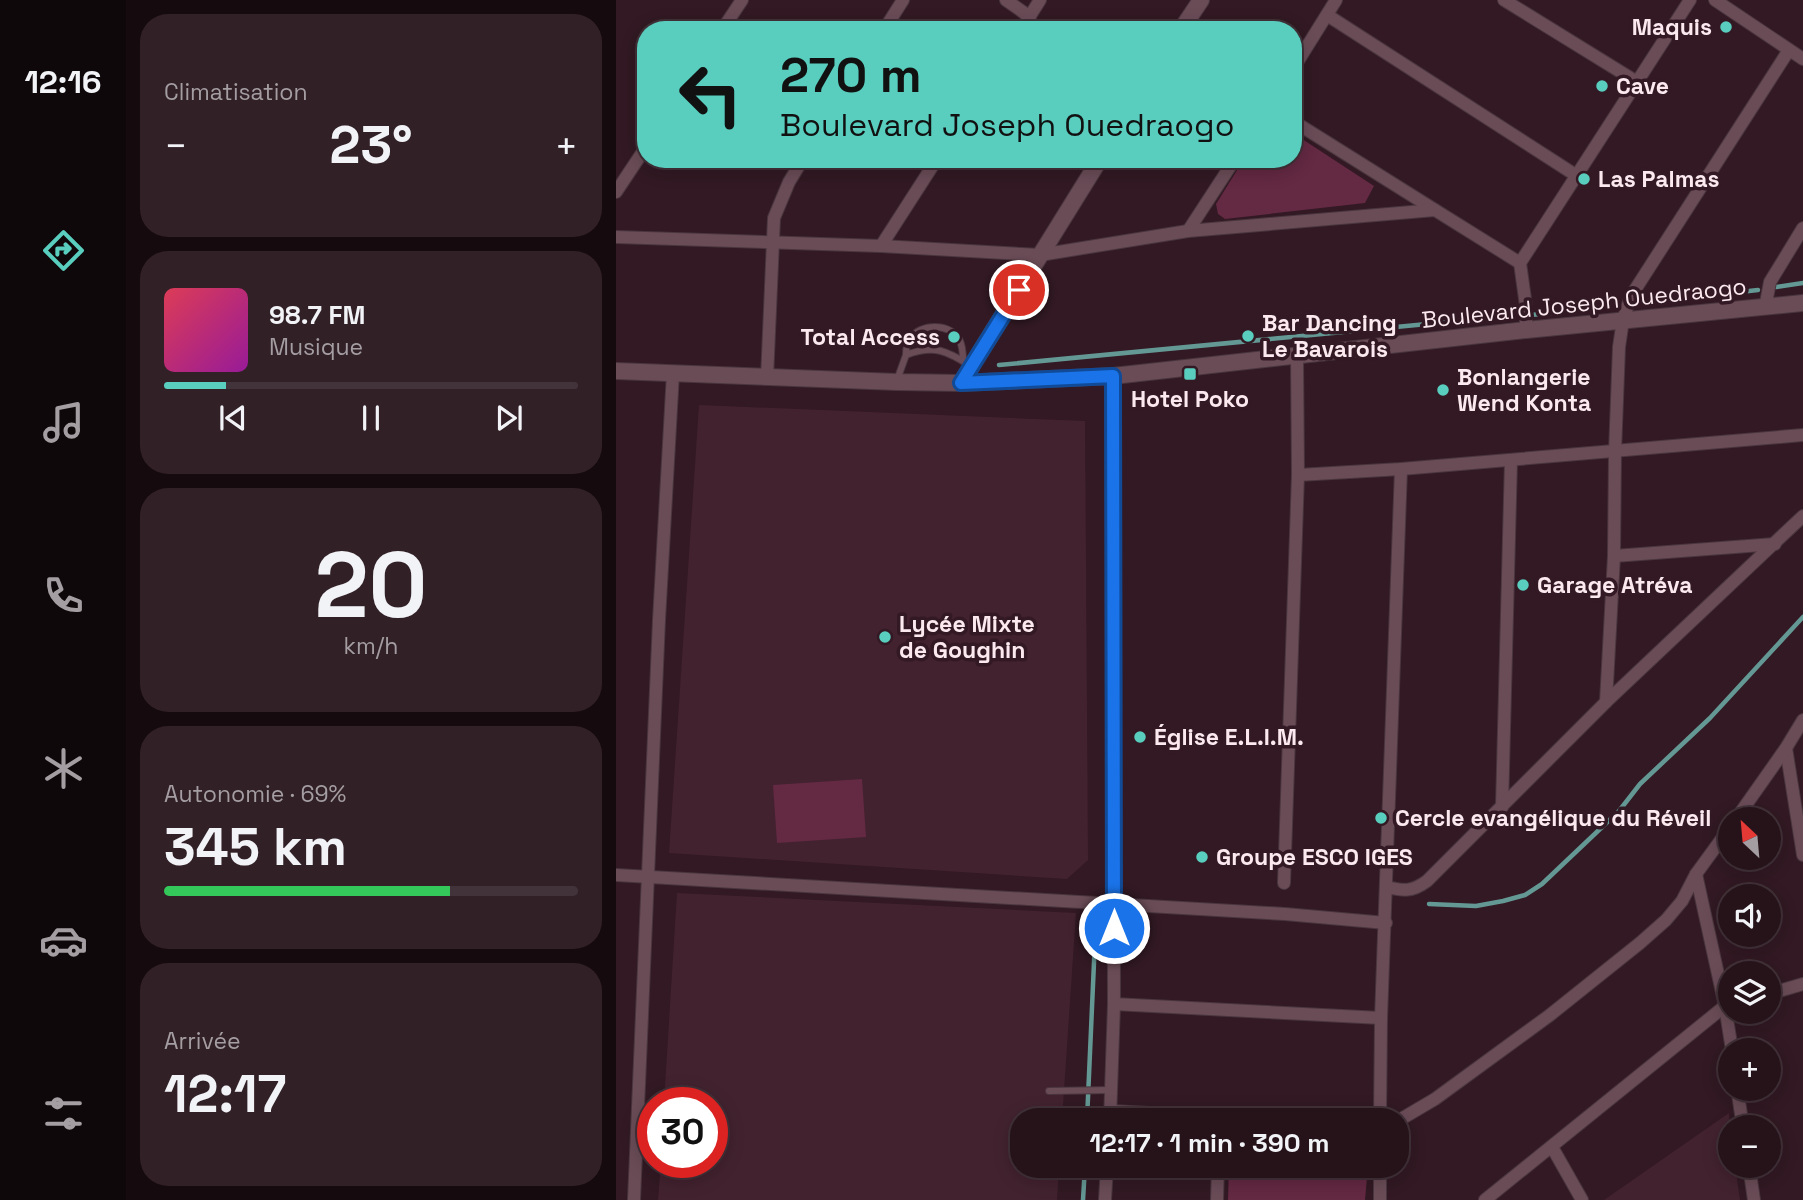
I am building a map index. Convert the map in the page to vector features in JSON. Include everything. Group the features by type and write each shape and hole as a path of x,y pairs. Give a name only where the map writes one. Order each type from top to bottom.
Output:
{"street":[{"path":"728,21 741,0"},
{"path":"890,21 903,0"},
{"path":"1006,0 1030,17"},
{"path":"1027,21 1040,0"},
{"path":"1187,21 1200,0"},
{"path":"1302,55 1336,0"},
{"path":"1504,0 1637,82"},
{"path":"1526,330 1526,306 1520,263 1690,0"},
{"path":"1715,0 1803,59"},
{"path":"1327,15 1577,176"},
{"path":"1606,702 1614,556 1619,346 1623,320 1631,296 1789,50"},
{"path":"1302,127 1520,263"},
{"path":"616,192 637,160"},
{"path":"767,378 774,218 780,199 798,168"},
{"path":"881,246 931,168"},
{"path":"961,383 967,364 1041,255 1094,168"},
{"path":"1188,231 1229,168"},
{"path":"616,237 881,246 1041,255 1188,231 1435,210"},
{"path":"1765,308 1770,282 1803,228"},
{"name":"Boulevard Joseph Ouedraogo","path":"616,371 961,383 1113,376 1526,330 1803,303"},
{"path":"1284,883 1298,475 1297,357"},
{"path":"634,1200 659,620 673,373"},
{"path":"1109,1108 1106,1090 1114,1004 1113,376"},
{"path":"1298,475 1401,469 1803,435"},
{"path":"1502,807 1511,460"},
{"path":"1380,1108 1401,469"},
{"path":"1387,887 1405,892 1419,886 1606,702 1803,516"},
{"path":"1614,556 1775,544"},
{"path":"1744,807 1803,720"},
{"path":"1786,748 1803,856"},
{"path":"1409,1115 1435,1100 1550,1015 1640,943 1666,920 1682,901 1696,874 1718,844"},
{"path":"1696,874 1718,964"},
{"path":"616,875 1386,921"},
{"path":"1781,990 1803,984"},
{"path":"1114,1004 1381,1018"},
{"path":"1485,1200 1718,1013"},
{"path":"1552,1147 1582,1200"},
{"path":"1105,1200 1106,1178"},
{"path":"1217,1178 1217,1200"},
{"path":"1380,1178 1380,1200"},
{"path":"1751,1178 1754,1200"}],"lane":[{"path":"897,382 908,340 924,329 939,327 955,334 960,340 967,364"},
{"path":"906,355 924,349 937,349 967,364"},
{"path":"1049,1091 1106,1090"}],"shaded area":[{"path":"1302,139 1374,186 1365,203 1225,219 1218,214 1216,204 1238,168 1302,168"},
{"name":"Lycée Mixte de Goughin","path":"699,405 1085,421 1088,860 1067,879 669,853"},
{"path":"862,779 866,837 777,843 773,785"},
{"path":"677,893 1076,913 1063,1108 1010,1108 1010,1178 1058,1178 1057,1200 658,1200 660,1178 728,1178 728,1087 665,1087"},
{"path":"1718,1121 1718,1178 1737,1178 1740,1200 1604,1200"},
{"path":"1229,1178 1367,1178 1365,1200 1228,1200"}],"waterway":[{"path":"1776,287 1803,283"},
{"path":"1632,304 1758,290"},
{"path":"1531,315 1616,306"},
{"path":"999,365 1511,316"},
{"path":"1429,904 1476,906 1525,895 1542,884 1619,811 1640,784 1710,718 1803,617"},
{"path":"1088,1108 1095,940"},
{"path":"1083,1200 1084,1178"}],"place":[{"name":"Maquis","path":"1726,27"},
{"name":"Cave","path":"1602,86"},
{"name":"Las Palmas","path":"1584,179"},
{"name":"Bar Dancing Le Bavarois","path":"1248,336"},
{"name":"Total Access","path":"954,337"},
{"name":"Hotel Poko","path":"1190,374"},
{"name":"Bonlangerie Wend Konta","path":"1443,390"},
{"name":"Garage Atréva","path":"1523,585"},
{"name":"Lycée Mixte de Goughin","path":"885,637"},
{"name":"Église E.L.I.M.","path":"1140,737"},
{"name":"Cercle evangélique du Réveil","path":"1381,818"},
{"name":"Groupe ESCO IGES","path":"1202,857"}],"route":[{"path":"1019,290 961,383 1113,376 1114,928"}]}
